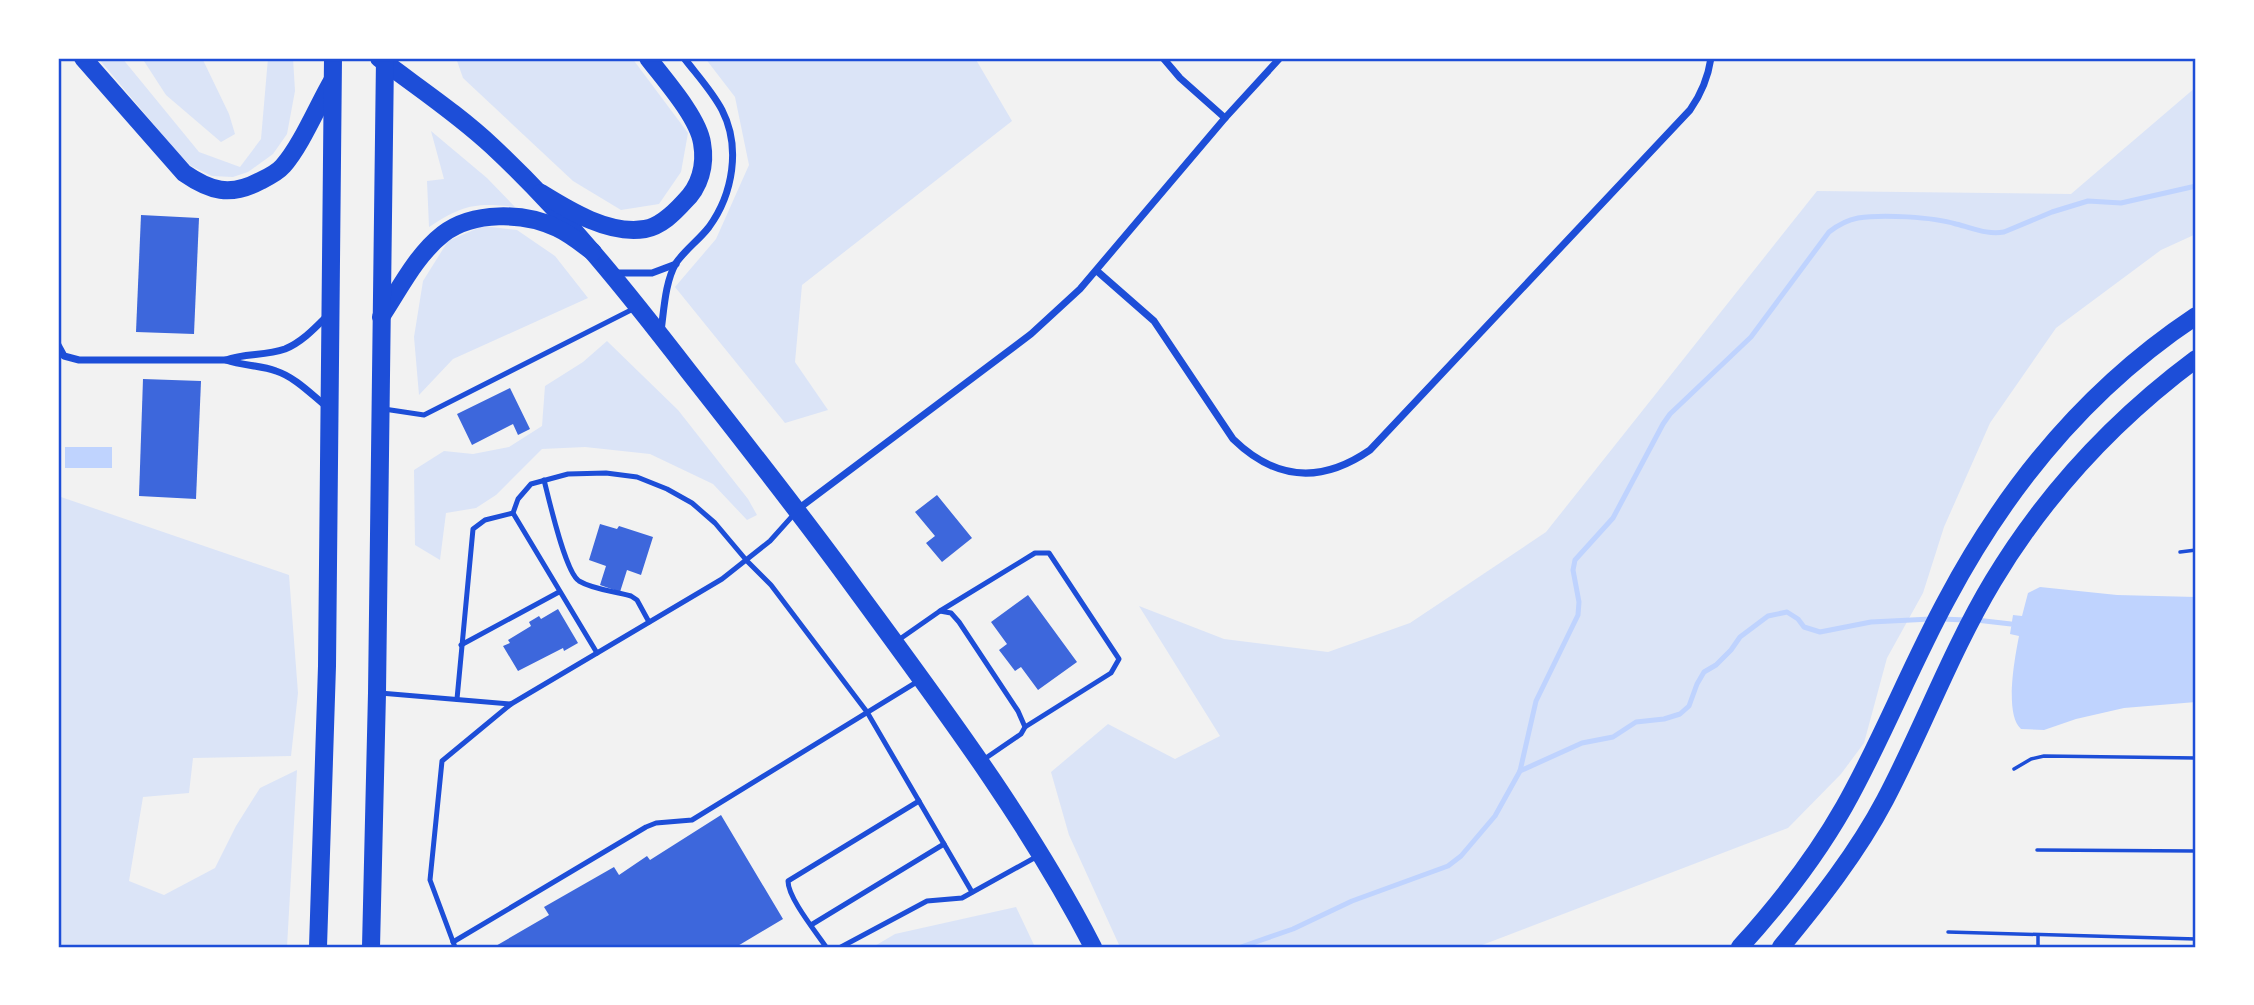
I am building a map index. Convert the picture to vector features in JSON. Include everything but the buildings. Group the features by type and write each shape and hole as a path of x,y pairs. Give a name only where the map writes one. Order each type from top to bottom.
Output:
{"main road":[{"path":"83,58 184,173 203,186 220,190 238,190 253,185 281,168 291,156 334,78"},
{"path":"318,947 327,666 333,58"},
{"path":"541,193 581,217 615,227 646,229 670,217 691,196 702,175 702,142 688,111 648,58"},
{"path":"383,59 491,145 541,193 638,306 797,510 922,679 980,761 1040,854 1093,947"},
{"path":"371,947 377,693 383,59"},
{"path":"381,317 430,246 443,234 471,221 524,217 557,228 593,252"},
{"path":"1740,947 1794,883 1831,828 1891,715 1947,599 2002,509 2062,431 2106,386 2196,316"},
{"path":"1781,947 1817,902 1873,821 1982,601 2028,528 2090,452 2134,409 2196,359"}],"street":[{"path":"660,335 668,287 676,264 709,227 722,204 733,166 732,138 722,109 684,58"},
{"path":"1163,58 1180,78 1225,118"},
{"path":"797,510 1031,334 1080,289 1225,118 1280,58"},
{"path":"1097,271 1154,321 1233,439 1248,454 1281,470 1299,473 1335,469 1370,450 1690,110 1705,85 1711,58"},
{"path":"610,273 652,273 676,264"},
{"path":"58,345 64,356 79,360 226,360 285,349 302,340 331,312"},
{"path":"226,360 245,367 280,372 330,409"}],"lane":[{"path":"380,409 424,415 638,306"},
{"path":"513,513 523,491 531,484 568,474 606,473 636,477 667,489 692,503 715,523 771,585 867,712 972,892"},
{"path":"544,480 559,536 575,578 583,583 631,596 637,600 649,622"},
{"path":"797,510 770,541 722,579 511,704 442,761 430,880 454,945 646,827 656,823 692,820 922,679"},
{"path":"457,699 472,529 485,520 513,513"},
{"path":"513,513 597,653"},
{"path":"895,642 1035,553 1049,553 1119,659 1111,673 1024,727 1021,733 980,761"},
{"path":"461,645 559,592"},
{"path":"940,611 951,613 959,622 1018,711 1024,727"},
{"path":"377,693 511,704"},
{"path":"826,947 793,896 788,887 789,881 919,801"},
{"path":"811,925 944,844"},
{"path":"841,947 927,901 962,898 1040,854"}],"path":[{"path":"2180,552 2196,551"},
{"path":"2014,769 2031,759 2044,756 2196,758"},
{"path":"2037,850 2196,851"},
{"path":"1948,932 2196,939"},
{"path":"2038,934 2038,947"}],"shaded area":[{"path":"98,58 122,58 199,152 240,167 261,139 268,58 293,58 295,91 287,134 273,154 248,172 233,177 212,176 191,166 176,151"},
{"path":"142,58 202,58 229,114 235,134 221,142 166,95"},
{"path":"456,58 632,58 688,133 681,172 659,204 621,210 573,181 463,78"},
{"path":"705,58 975,58 1012,121 802,285 795,362 828,410 785,423 675,287 716,239 749,165 735,97"},
{"path":"2196,87 2196,234 2161,250 2056,328 1990,423 1944,527 1923,593 1887,658 1864,743 1841,774 1788,828 1477,947 1120,947 1069,835 1051,772 1108,724 1175,759 1220,736 1139,606 1224,639 1328,652 1410,623 1546,532 1817,191 2071,194"},
{"path":"431,131 487,178 515,207 470,207 429,227 427,181 444,179"},
{"path":"483,226 517,230 555,256 588,298 453,359 419,395 414,337 423,281 448,241"},
{"path":"607,341 678,410 748,499 757,515 747,520 713,484 650,454 585,447 542,449 496,495 476,508 446,513 440,560 415,545 414,470 444,451 473,454 509,447 542,426 545,386 583,362"},
{"path":"58,496 289,575 298,693 291,756 193,758 189,793 143,797 129,881 164,895 215,868 236,826 260,788 297,770 287,947 58,947"},
{"path":"1016,907 1035,947 873,947 895,934"}],"water":[{"path":"65,447 112,447 112,468 65,468"},
{"path":"2040,587 2117,595 2196,597 2196,702 2124,708 2076,719 2044,730 2021,729 2016,722 2012,699 2019,636 2010,634 2013,615 2022,616 2028,593"}],"waterway":[{"path":"1241,947 1293,929 1352,901 1448,866 1461,856 1495,816 1520,771 1536,701 1578,615 1579,602 1573,570 1575,560 1613,518 1670,414 1751,337 1829,232 1850,220 1880,216 1934,220 1998,233 2088,201 2121,203 2196,186"},
{"path":"1520,771 1582,743 1613,737 1636,722 1680,714 1689,706 1704,672 1716,665 1740,637 1768,616 1787,612 1804,627 1820,632 1871,622 1931,619"},
{"path":"1941,619 1966,620"},
{"path":"1976,620 2011,624"}]}
